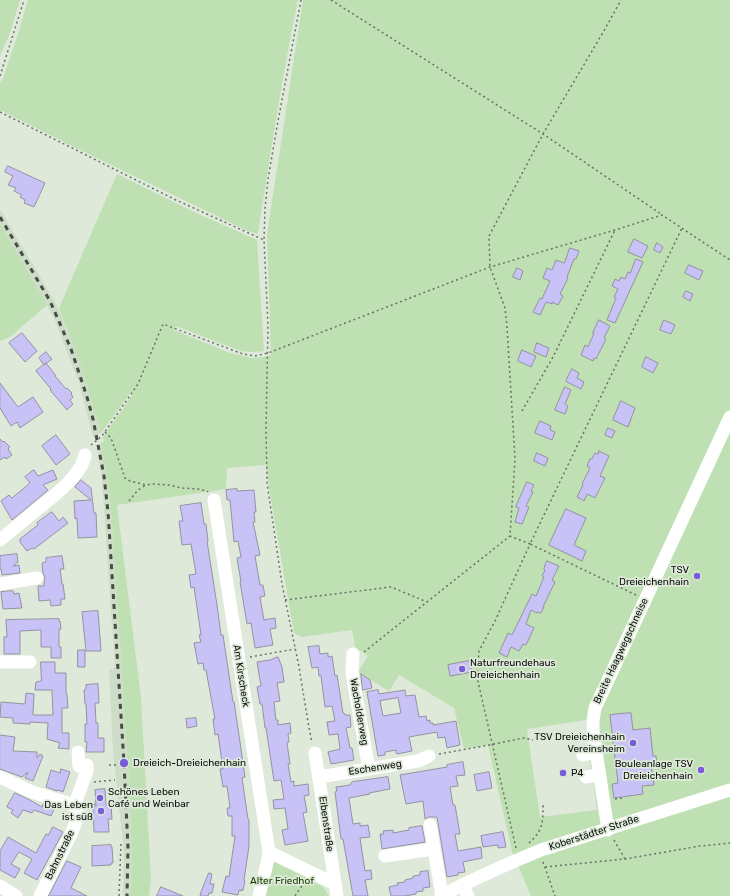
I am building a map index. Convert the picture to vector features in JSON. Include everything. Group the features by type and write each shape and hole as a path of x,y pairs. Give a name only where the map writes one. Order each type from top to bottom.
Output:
{"street":[{"name":"Breite Haagwegschneise","path":"608,830 596,752 587,732 593,721 595,708 730,417"},
{"path":"0,540 62,489 74,476 85,460 88,450"},
{"name":"Am Kirscheck","path":"214,500 269,852 259,896"},
{"path":"0,584 38,578"},
{"name":"Wacholderweg","path":"353,654 352,673 369,769"},
{"path":"0,662 30,662"},
{"name":"Bahnstraße","path":"40,896 72,832 78,812 74,806 87,771 86,765 79,766 78,752"},
{"path":"583,755 596,752"},
{"name":"Eibenstraße","path":"315,753 336,890"},
{"name":"Eschenweg","path":"319,777 418,761 429,756"},
{"path":"586,777 599,775"},
{"path":"0,778 32,792 74,806"},
{"name":"Koberstädter Straße","path":"430,825 441,896 465,890 519,859 541,850 608,830 730,790"},
{"path":"386,856 434,849"},
{"path":"269,852 318,876 336,890"},
{"path":"0,886 16,896"}],"path":[{"path":"0,76 24,0"},
{"path":"301,0 278,121 268,179 265,208 264,240 268,326 266,429 267,483 285,600 315,753"},
{"path":"331,0 543,134 730,260"},
{"path":"353,654 363,653 510,536 515,459 507,326 505,308 490,267 489,236 543,134 605,29 620,0"},
{"path":"0,112 176,200 264,240"},
{"path":"88,450 102,436 138,384 163,324 242,354 255,356 268,353 490,267 662,215"},
{"path":"519,859 477,677 479,651 495,621 530,544 682,228"},
{"path":"522,411 553,357 615,230"},
{"path":"105,432 111,438 125,478 130,482 146,485 169,485 198,489 207,491 214,500"},
{"path":"128,501 138,490 146,485"},
{"path":"510,536 646,599"},
{"path":"285,600 391,588 427,602"},
{"path":"239,659 295,649"},
{"path":"429,756 524,738 533,740"},
{"path":"109,765 120,764"},
{"path":"82,783 114,780"},
{"path":"527,845 539,832 542,823 543,805"},
{"path":"608,830 625,859"},
{"path":"119,896 122,843"},
{"path":"555,896 545,867 625,859 700,846 730,843"},
{"path":"295,896 301,887 318,876"}],"shaded area":[{"path":"0,209 58,307 80,363 101,433 93,437 79,383 54,318 0,224"},
{"path":"101,443 110,496 131,811 132,873 130,896 123,896 124,853 113,752 109,670 115,668 102,481 97,445"}],"green space":[{"path":"0,0 20,0 10,33 0,56"},
{"path":"28,0 298,0 281,87 258,234 248,231 0,110 0,83 18,34"},
{"path":"303,0 730,0 730,896 531,896 512,851 488,745 464,749 454,708 399,675 389,691 358,672 368,656 355,647 352,630 302,637 294,633 266,465 227,468 226,489 117,505 141,697 151,879 149,896 130,896 132,873 131,811 110,496 101,443 104,442 103,437 133,394 131,392 101,433 80,363 59,308 117,174 194,212 257,240 264,351 241,351 176,326 174,330 230,353 253,358 271,355 267,234","holes":["586,720 597,810 540,817 527,729"]},
{"path":"0,224 47,305 10,337 0,341"},
{"name":"Alter Friedhof","path":"276,860 323,887 329,896 263,896 272,862"}],"building":[{"path":"8,166 45,183 34,207 24,203 25,200 20,197 22,195 14,191 16,188 8,185 13,176 5,172"},
{"path":"634,239 648,246 642,258 628,252"},
{"path":"657,243 663,247 660,253 654,250"},
{"path":"570,248 579,251 576,259 574,259 567,277 568,278 560,294 563,296 558,305 552,302 552,304 546,302 540,315 533,312 540,298 542,299 550,281 543,278 547,268 552,270 556,260 564,263"},
{"path":"636,259 643,262 615,323 607,320 618,289 612,286 615,279 619,281 621,277 625,279 628,272 630,273"},
{"path":"689,265 703,271 699,280 685,273"},
{"path":"517,268 523,271 520,280 513,277"},
{"path":"686,291 693,294 690,301 683,297"},
{"path":"599,320 610,326 604,338 606,339 596,359 594,358 593,361 581,355 585,345 588,347"},
{"path":"664,320 675,325 671,334 660,330"},
{"path":"22,333 37,351 25,362 9,343"},
{"path":"537,343 549,348 546,357 534,352"},
{"path":"522,350 536,356 531,367 518,361"},
{"path":"46,352 52,359 44,365 39,358"},
{"path":"646,357 658,363 653,373 642,367"},
{"path":"46,363 66,389 67,388 72,393 71,394 73,397 70,400 73,404 67,410 36,371"},
{"path":"572,369 579,373 577,378 584,382 581,389 566,381"},
{"path":"0,383 18,407 33,397 43,412 20,428 17,422 11,426 0,408"},
{"path":"565,387 571,390 565,404 568,406 565,414 555,410"},
{"path":"621,401 635,408 628,427 613,420"},
{"path":"540,421 551,426 550,430 555,432 552,440 535,433"},
{"path":"608,428 615,431 612,438 605,435"},
{"path":"56,435 70,454 56,465 42,446"},
{"path":"0,439 10,447 8,449 12,455 6,459 5,457 0,460"},
{"path":"599,451 609,456 600,476 605,478 595,498 587,494 584,501 577,497 590,468 587,466 590,459 592,459 595,453 598,454"},
{"path":"537,453 548,458 545,466 534,461"},
{"path":"34,470 38,476 53,470 57,479 43,485 48,490 12,520 1,501 9,495 12,498 30,483 25,477"},
{"path":"81,480 91,488 94,513 96,513 97,537 78,538 74,501 91,500 75,487"},
{"path":"527,482 534,485 531,491 533,492 526,506 529,507 522,524 515,522 519,508 516,507"},
{"path":"237,489 237,491 254,490 256,512 254,512 255,522 253,522 260,555 255,556 260,585 263,585 265,596 260,597 264,620 275,618 276,628 270,629 273,645 255,648 251,623 247,624 237,558 241,557 238,541 234,542 230,500 227,500 226,490"},
{"path":"201,503 204,524 206,524 207,541 221,635 223,635 245,777 242,778 249,820 249,846 243,890 239,890 238,895 222,892 226,876 229,877 235,836 232,836 232,816 228,816 227,808 230,808 227,786 223,787 220,769 223,769 218,734 215,735 213,719 215,719 206,670 204,670 203,663 198,664 194,643 201,642 199,635 201,635 194,587 191,588 189,575 196,574 191,544 182,545 179,521 183,521 180,506"},
{"path":"566,509 586,518 574,545 586,551 582,561 549,545"},
{"path":"52,512 59,521 63,517 68,523 34,549 32,548 27,551 20,542 20,539 38,525 37,523"},
{"path":"17,554 18,562 13,566 19,565 20,573 2,575 0,569 0,556"},
{"path":"62,556 64,569 60,569 65,599 61,599 61,605 51,606 50,600 39,601 38,586 44,586 45,577 42,563 46,562 46,558"},
{"path":"547,561 559,566 552,580 555,582 541,613 531,610 526,624 534,628 526,645 523,644 519,651 511,647 507,657 499,653 508,633 512,635 532,594 536,596 544,577 542,576"},
{"path":"13,591 14,594 19,593 22,608 3,609 1,592"},
{"path":"98,611 101,651 86,651 82,612"},
{"path":"59,619 61,629 59,629 59,647 61,647 61,658 51,658 51,647 41,647 41,630 20,631 20,654 4,654 4,637 7,637 6,620"},
{"path":"319,646 320,654 328,653 328,657 332,656 335,676 337,675 343,713 345,715 350,715 351,727 346,728 354,760 331,764 328,752 340,749 338,734 329,735 327,722 335,721 332,706 325,707 321,676 319,676 318,667 312,668 308,647"},
{"path":"78,650 85,650 85,667 78,667"},
{"path":"278,657 282,667 284,682 277,683 280,701 274,702 276,720 278,720 278,725 290,723 291,733 288,734 289,742 287,743 291,782 294,781 294,786 308,784 309,795 304,796 307,812 303,813 308,841 285,845 282,830 288,829 285,808 274,809 273,800 284,799 281,780 274,781 262,704 260,704 257,687 261,686 257,662"},
{"path":"469,661 472,672 450,676 448,665"},
{"path":"41,662 55,662 55,673 66,673 68,708 62,708 62,733 69,733 69,749 58,748 60,743 47,739 48,723 13,723 13,718 0,717 1,702 25,704 26,693 34,694 33,715 53,715 52,690 35,690 36,682 41,681"},
{"path":"361,674 370,680 372,688 363,690"},
{"path":"98,684 99,703 95,703 96,723 98,723 98,738 104,738 104,752 86,752 87,742 85,742 85,724 87,724 84,690 86,689 86,685"},
{"path":"378,690 379,694 405,690 406,696 415,695 419,717 426,716 427,721 430,720 430,723 433,723 433,725 456,721 460,745 447,748 445,737 438,738 437,732 409,737 412,751 397,754 396,750 385,752 385,755 378,756 367,692","holes":["398,698 401,713 383,716 380,701"]},
{"name":"TSV Dreieichenhain Vereinsheim","path":"631,713 633,730 650,728 653,756 656,756 657,763 651,764 654,785 642,786 643,794 614,798 612,784 618,783 610,715"},
{"path":"196,718 197,726 187,728 186,719"},
{"path":"0,735 15,737 13,751 37,752 37,758 40,754 43,756 33,781 25,778 28,772 22,777 0,769"},
{"path":"463,762 465,775 456,776 458,786 450,787 460,834 455,834 458,851 481,847 482,858 463,862 465,872 447,877 437,817 429,817 425,819 423,801 406,804 400,775 447,767 447,765"},
{"path":"61,769 70,772 63,792 46,787 51,770 60,773"},
{"path":"489,772 492,788 477,791 474,775"},
{"path":"388,777 390,789 349,798 353,824 360,823 360,826 368,825 370,837 360,838 365,871 371,870 372,879 365,880 368,896 353,896 343,839 341,839 335,792 337,791 336,787 350,785 352,782"},
{"path":"105,789 106,805 111,805 112,819 108,819 109,832 94,832 93,806 96,806 95,790"},
{"path":"15,793 42,807 43,804 55,807 51,816 34,810 32,813 23,810 18,818 11,813 13,810 7,807"},
{"path":"422,826 425,842 382,849 380,834 384,834 383,831 393,830 393,833"},
{"path":"53,827 63,832 37,880 24,873 32,859 19,852 11,864 20,869 15,878 0,870 0,851 8,837 36,853 46,834 48,835"},
{"path":"503,832 506,847 498,848 498,845 483,847 481,836"},
{"path":"111,845 113,863 111,863 111,865 92,866 92,846"},
{"path":"67,861 81,867 71,888 87,896 49,896"},
{"path":"428,871 430,887 423,888 423,891 416,892 416,894 391,896 389,887 398,885 397,883 405,882 405,880 413,878 413,876 420,875 420,872"},
{"path":"209,873 212,874 210,884 214,884 212,893 209,893 208,896 200,896 201,892"},
{"path":"161,887 183,896 157,896"}],"railway":[{"path":"0,217 50,301 71,349 93,419 104,476 108,512 124,763 128,848 127,896"}],"place":[{"name":"TSV Dreieichenhain","path":"697,576"},
{"name":"Naturfreundehaus Dreieichenhain","path":"462,669"},
{"name":"TSV Dreieichenhain Vereinsheim","path":"633,743"},
{"name":"Dreieich-Dreieichenhain","path":"124,763"},
{"name":"Bouleanlage TSV Dreieichenhain","path":"701,770"},
{"name":"P4","path":"563,773"},
{"name":"Schönes Leben Café und Weinbar","path":"100,798"},
{"name":"Das Leben ist süß","path":"101,811"}]}
